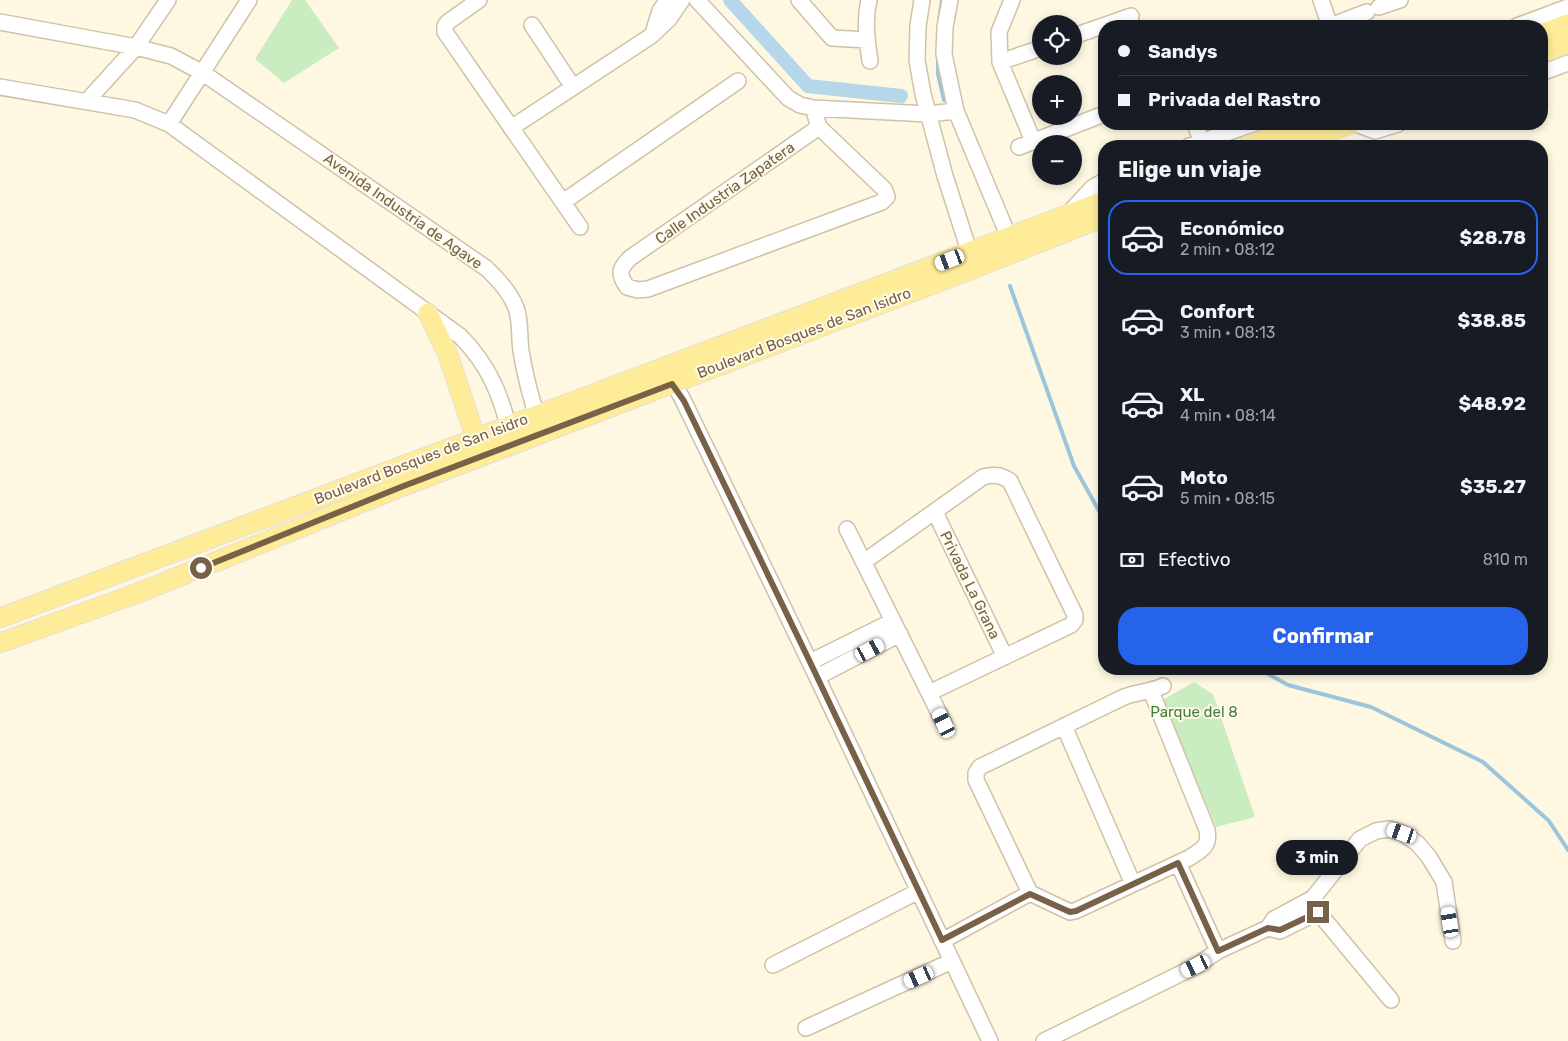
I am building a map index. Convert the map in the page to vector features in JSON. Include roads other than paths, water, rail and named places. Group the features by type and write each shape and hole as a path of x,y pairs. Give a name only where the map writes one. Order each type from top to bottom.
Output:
{"main road":[{"path":"1548,31 1568,24"},
{"path":"1548,50 1568,43"},
{"path":"1263,140 1290,130"},
{"path":"1306,140 1334,130"},
{"name":"Boulevard Bosques de San Isidro","path":"1013,245 1066,216 1098,203"},
{"name":"Boulevard Bosques de San Isidro","path":"0,618 476,439 543,433 669,376 1013,245 1098,219"},
{"path":"428,312 448,356 476,439"},
{"name":"Boulevard Bosques de San Isidro","path":"0,643 138,593 401,487 511,435 536,416 669,376"},
{"path":"23,610 30,631"}],"street":[{"path":"87,101 136,47 168,0"},
{"path":"170,124 249,0"},
{"path":"479,0 448,22 445,26 446,32 580,226"},
{"path":"651,36 660,11 667,0"},
{"path":"511,128 651,36 669,19 682,0"},
{"path":"696,0 788,98 800,105 813,108 928,114 956,111"},
{"path":"799,0 832,38 867,40"},
{"path":"869,0 866,10 870,60"},
{"path":"922,0 918,26 917,60 923,94 972,261"},
{"path":"950,0 945,27 944,54 956,111 1013,245"},
{"path":"1012,0 1000,32 1000,62 1032,137"},
{"path":"1321,0 1328,20"},
{"path":"1346,20 1400,0"},
{"path":"1533,20 1568,7"},
{"path":"1120,20 1131,16"},
{"name":"Avenida Industria de Agave","path":"0,22 136,47 171,56 202,73 486,268 499,280 517,310 521,352 536,416 543,433"},
{"path":"532,25 572,88"},
{"path":"1082,33 1098,28"},
{"path":"1000,62 1032,51"},
{"path":"1548,70 1568,63"},
{"path":"563,202 738,81"},
{"path":"0,87 135,110 170,124 460,336 476,352 488,370 511,435"},
{"path":"813,108 819,127"},
{"path":"1052,135 1098,116"},
{"name":"Calle Industria Zapatera","path":"819,127 884,189 887,197 882,202 648,289 638,290 627,287 621,277 622,266 630,258 819,127"},
{"path":"1220,135 1235,130"},
{"path":"1019,147 1032,143"},
{"name":"Boulevard Bosques de San Isidro","path":"1066,216 1098,184"},
{"path":"669,376 684,401 818,677 990,1041"},
{"path":"865,561 983,477 1003,476 1010,481 1075,615 1075,620 1071,625 929,693"},
{"name":"Privada La Grana","path":"935,512 1004,657"},
{"path":"848,529 944,723"},
{"path":"810,662 896,628"},
{"path":"818,677 896,628"},
{"path":"1157,689 1208,830 1209,840 1205,846 1189,858 1076,911 1070,912 1030,894 976,780 976,773 980,767 1064,726 1124,697 1137,692 1157,689"},
{"path":"1064,726 1133,884"},
{"path":"1044,1041 1196,966 1218,951 1268,928 1274,919 1316,906 1337,866 1360,839 1376,831 1389,828 1402,833 1417,843 1429,857 1444,882 1453,941"},
{"path":"1178,863 1218,951"},
{"path":"773,965 919,891"},
{"path":"942,940 1030,894"},
{"path":"1316,906 1391,1000"},
{"path":"806,1028 952,961"}],"waterway":[{"path":"730,0 808,86 901,96"},
{"path":"939,23 942,0"},
{"path":"938,59 938,74 944,100"},
{"path":"1010,286 1074,466 1098,509"},
{"path":"1270,675 1288,685 1371,707 1483,762 1549,821 1568,850"}],"park label":[{"name":"Parque del 8","path":"1194,712"}]}
